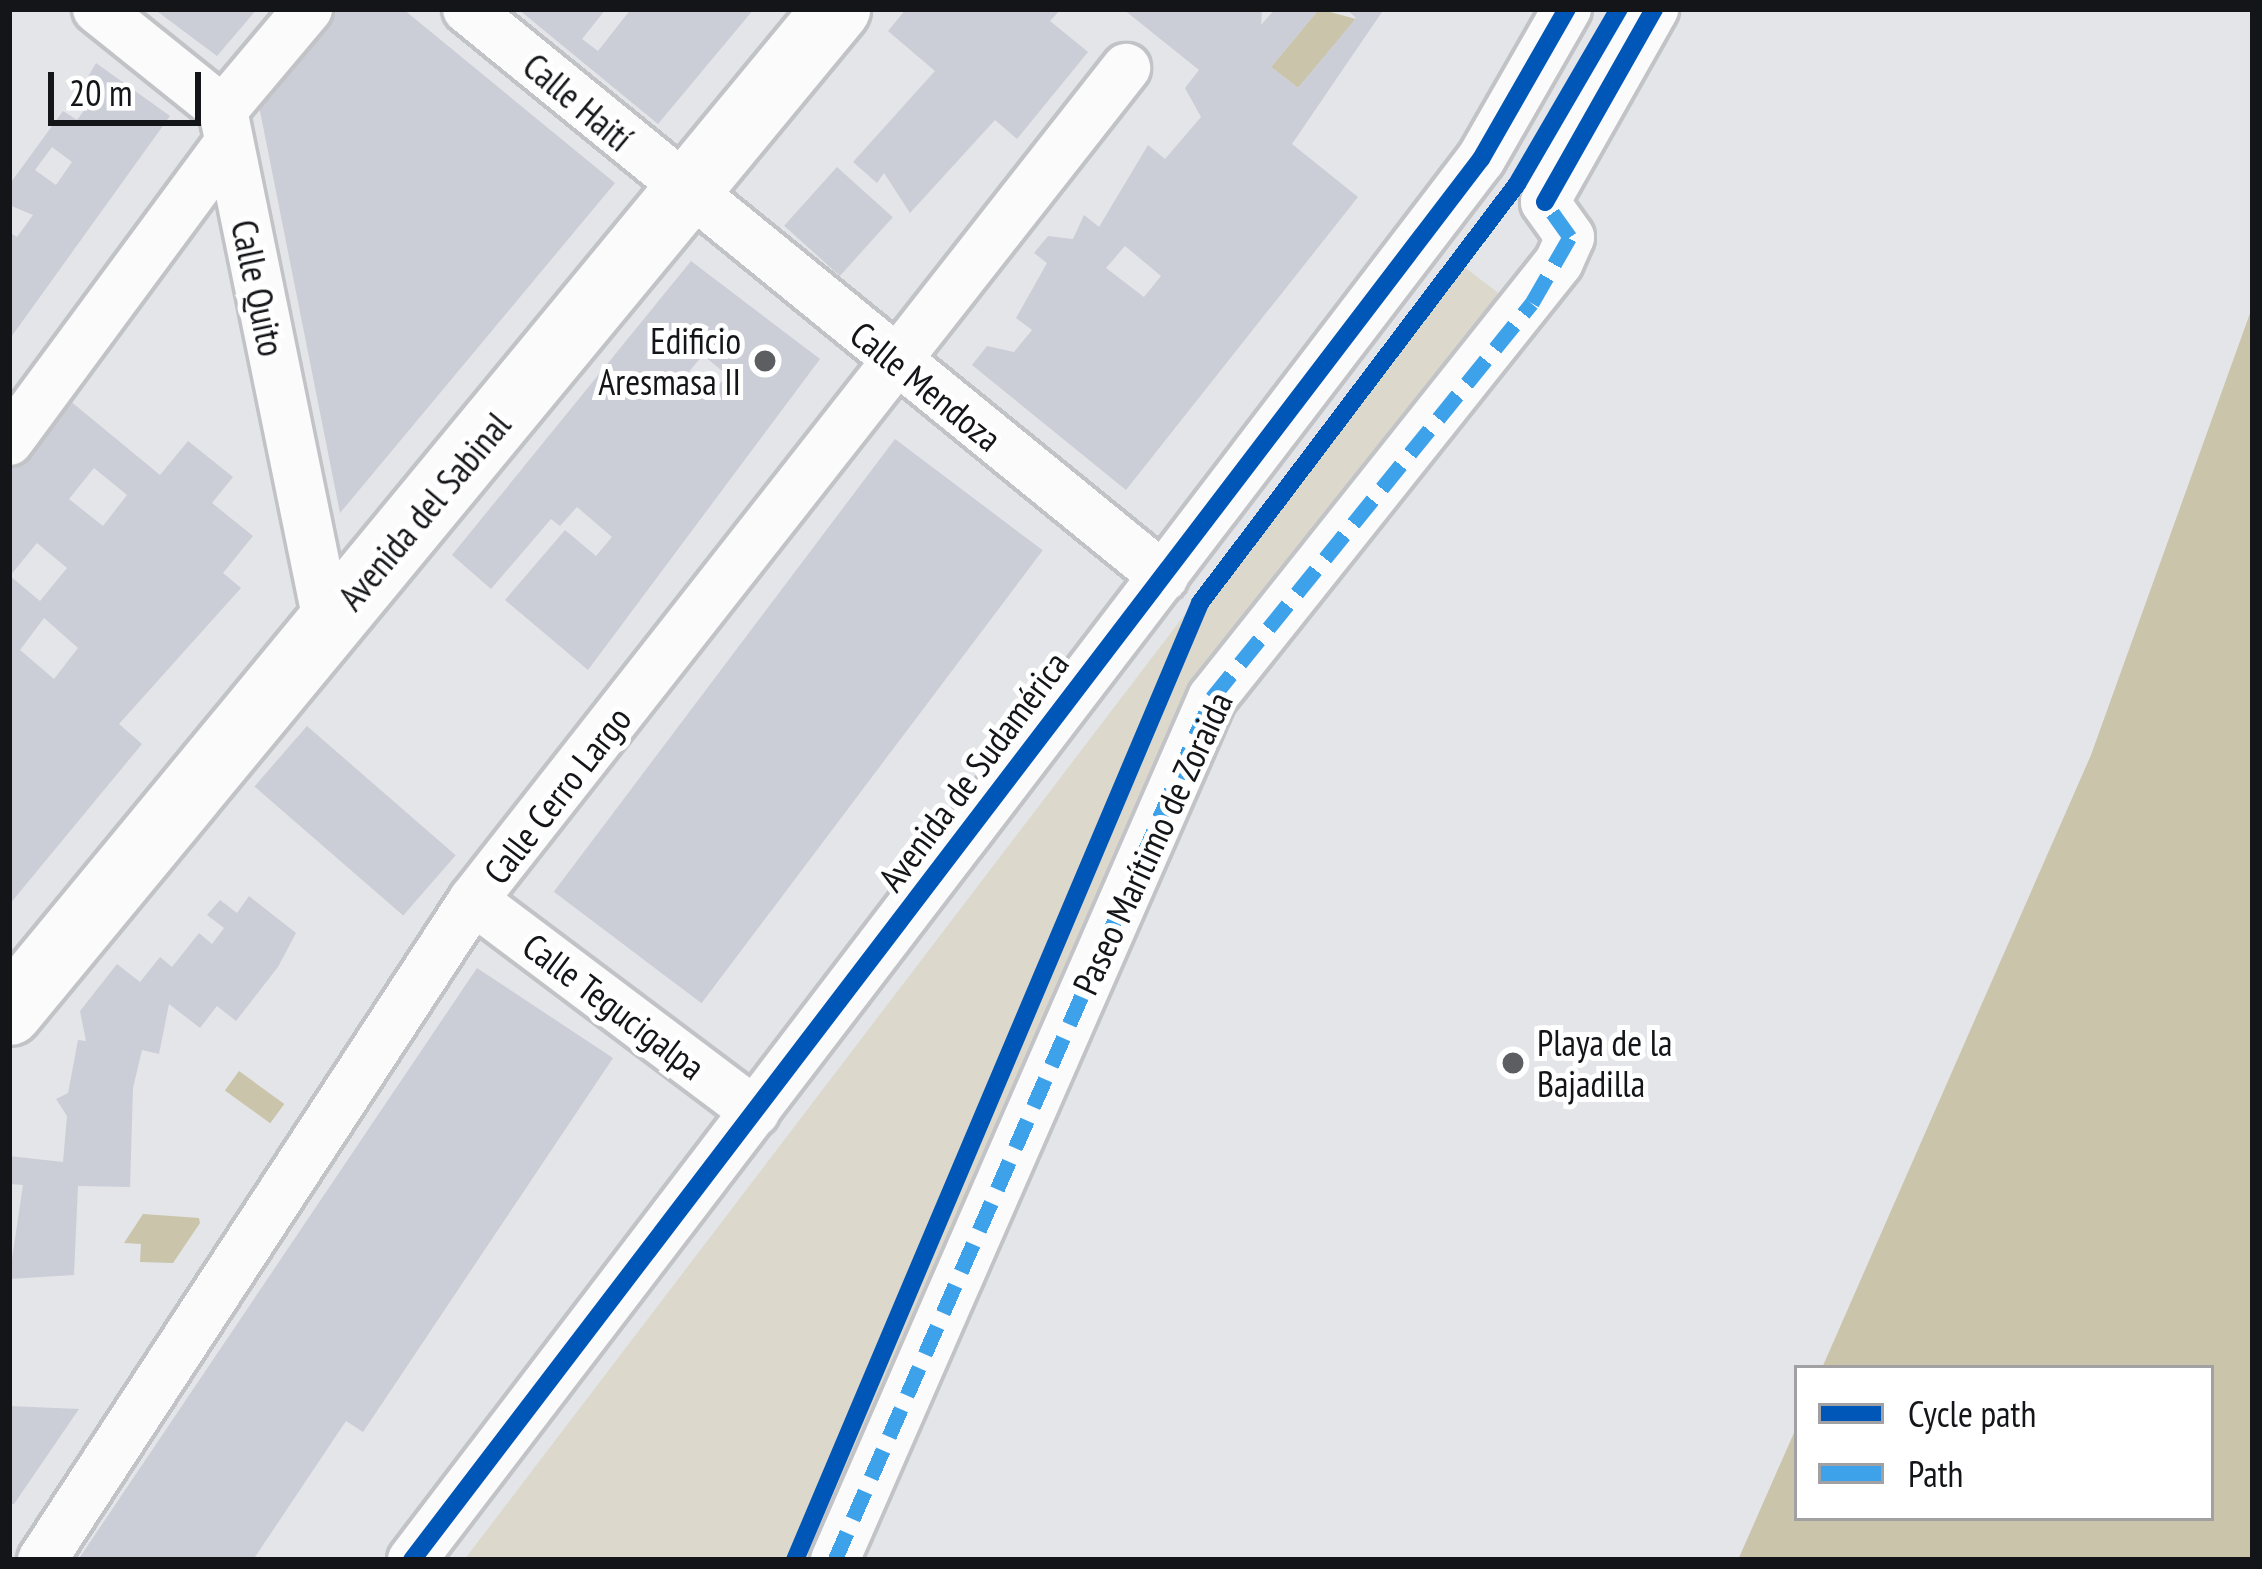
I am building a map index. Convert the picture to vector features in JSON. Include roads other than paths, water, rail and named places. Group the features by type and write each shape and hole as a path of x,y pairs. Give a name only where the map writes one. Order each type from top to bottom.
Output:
{"street":[{"path":"97,9 226,127"},
{"path":"9,441 308,9"},
{"name":"Calle Haití","path":"466,9 689,195"},
{"name":"Avenida del Sabinal","path":"9,1012 689,195 837,9"},
{"name":"Avenida de Sudamérica","path":"412,1560 1481,159 1567,9"},
{"name":"Paseo Marítimo de Zoraida","path":"835,1560 1212,698 1532,303 1570,237 1545,202 1654,9"},
{"name":"Calle Cerro Largo","path":"42,1560 473,901 898,365 1126,68"},
{"name":"Calle Quito","path":"226,127 328,625"},
{"name":"Calle Mendoza","path":"689,195 1164,577"},
{"name":"Calle Tegucigalpa","path":"473,901 754,1112"}],"place":[{"name":"Edificio Aresmasa II","path":"765,361"},
{"name":"Playa de la Bajadilla","path":"1513,1063"}]}
